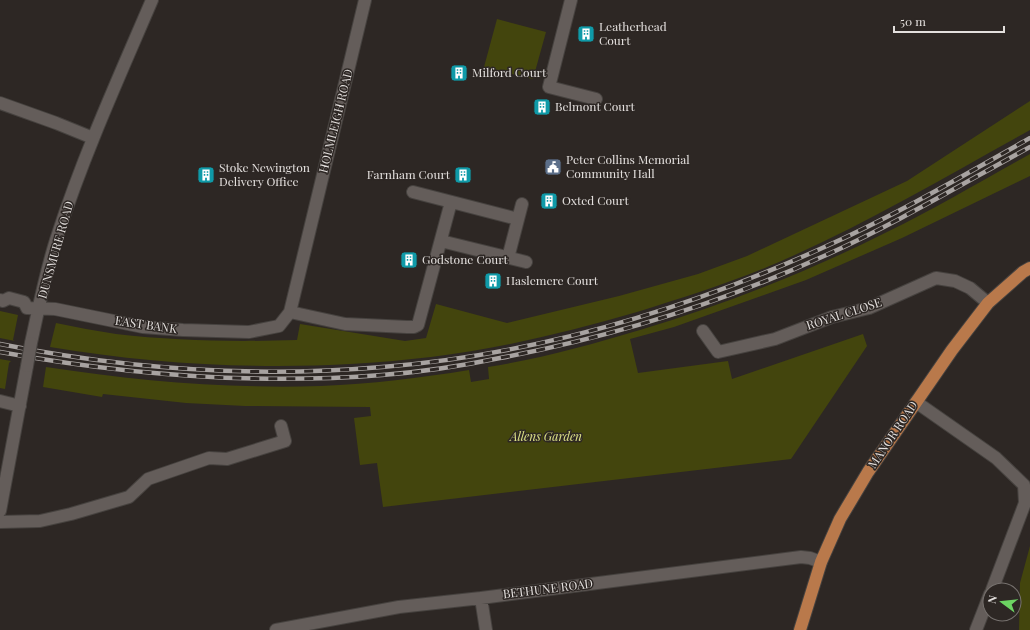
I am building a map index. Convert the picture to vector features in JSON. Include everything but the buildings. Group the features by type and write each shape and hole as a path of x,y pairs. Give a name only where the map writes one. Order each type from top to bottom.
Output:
{"main road":[{"name":"MANOR ROAD","path":"800,630 821,562 840,519 868,472 952,350 988,303 1023,272 1030,268"}],"street":[{"name":"DUNSMURE ROAD","path":"0,511 31,343 33,308 57,236 93,138 152,0"},
{"name":"HOLMLEIGH ROAD","path":"290,312 366,0"},
{"path":"571,0 545,86 596,99"},
{"path":"0,103 56,122 93,138"},
{"path":"413,192 518,219"},
{"path":"290,312 344,324 373,327 414,327 418,325 451,202"},
{"path":"508,258 522,204"},
{"path":"441,241 526,262"},
{"name":"ROYAL CLOSE","path":"703,331 718,352 748,346 775,339 832,317 869,308 936,278 955,281 970,288 988,303"},
{"name":"EAST BANK","path":"2,301 8,298 24,302 33,308 55,309 143,327 183,330 249,332 279,326 290,312"},
{"path":"0,401 20,406"},
{"path":"916,402 996,458 1024,485 1025,503 995,582"},
{"path":"0,522 40,521 71,514 129,497 148,479 209,458 227,459 285,441 280,426"},
{"name":"BETHUNE ROAD","path":"284,629 399,607 801,557 810,558 821,562"},
{"path":"481,598 486,630"},
{"path":"976,630 982,615"}],"green space":[{"path":"497,19 546,32 533,79 484,67"},
{"path":"1030,101 1030,130 843,232 779,262 727,283 637,312 586,326 509,344 457,354 384,362 336,365 240,366 192,363 145,360 50,347 56,323 108,333 184,340 229,341 297,340 300,324 405,341 426,338 436,304 507,323 619,296 698,274 747,256 907,181"},
{"name":"Allens Garden","path":"1030,154 1030,176 902,238 806,280 674,327 630,339 638,373 728,361 732,379 863,334 867,346 791,459 383,507 377,463 360,465 354,418 371,416 370,407 245,406 186,403 103,394 102,397 43,387 46,367 183,383 287,387 358,384 469,370 471,382 489,379 488,367 564,351 640,330 735,298 797,274 857,247 905,223"},
{"path":"0,311 18,315 13,340 15,341 0,338"},
{"path":"0,359 11,361 9,363 5,389 0,388"},
{"path":"1030,546 1030,630 1019,630 1019,622 1022,622 1022,582 1020,582"}],"railway":[{"path":"0,344 47,353 142,365 190,369 286,372 382,367 439,361 551,341 606,327 715,292 820,249 847,237 926,196 1030,138"},
{"path":"0,352 95,367 142,372 190,376 286,379 397,374 471,364 542,350 625,329 665,317 746,289 785,273 877,231 1030,147"}],"place":[{"name":"Leatherhead Court","path":"586,34"},
{"name":"Milford Court","path":"459,73"},
{"name":"Belmont Court","path":"542,107"},
{"name":"Peter Collins Memorial Community Hall","path":"553,167"},
{"name":"Stoke Newington Delivery Office","path":"206,175"},
{"name":"Farnham Court","path":"463,175"},
{"name":"Oxted Court","path":"549,201"},
{"name":"Godstone Court","path":"409,260"},
{"name":"Haslemere Court","path":"493,281"}]}
